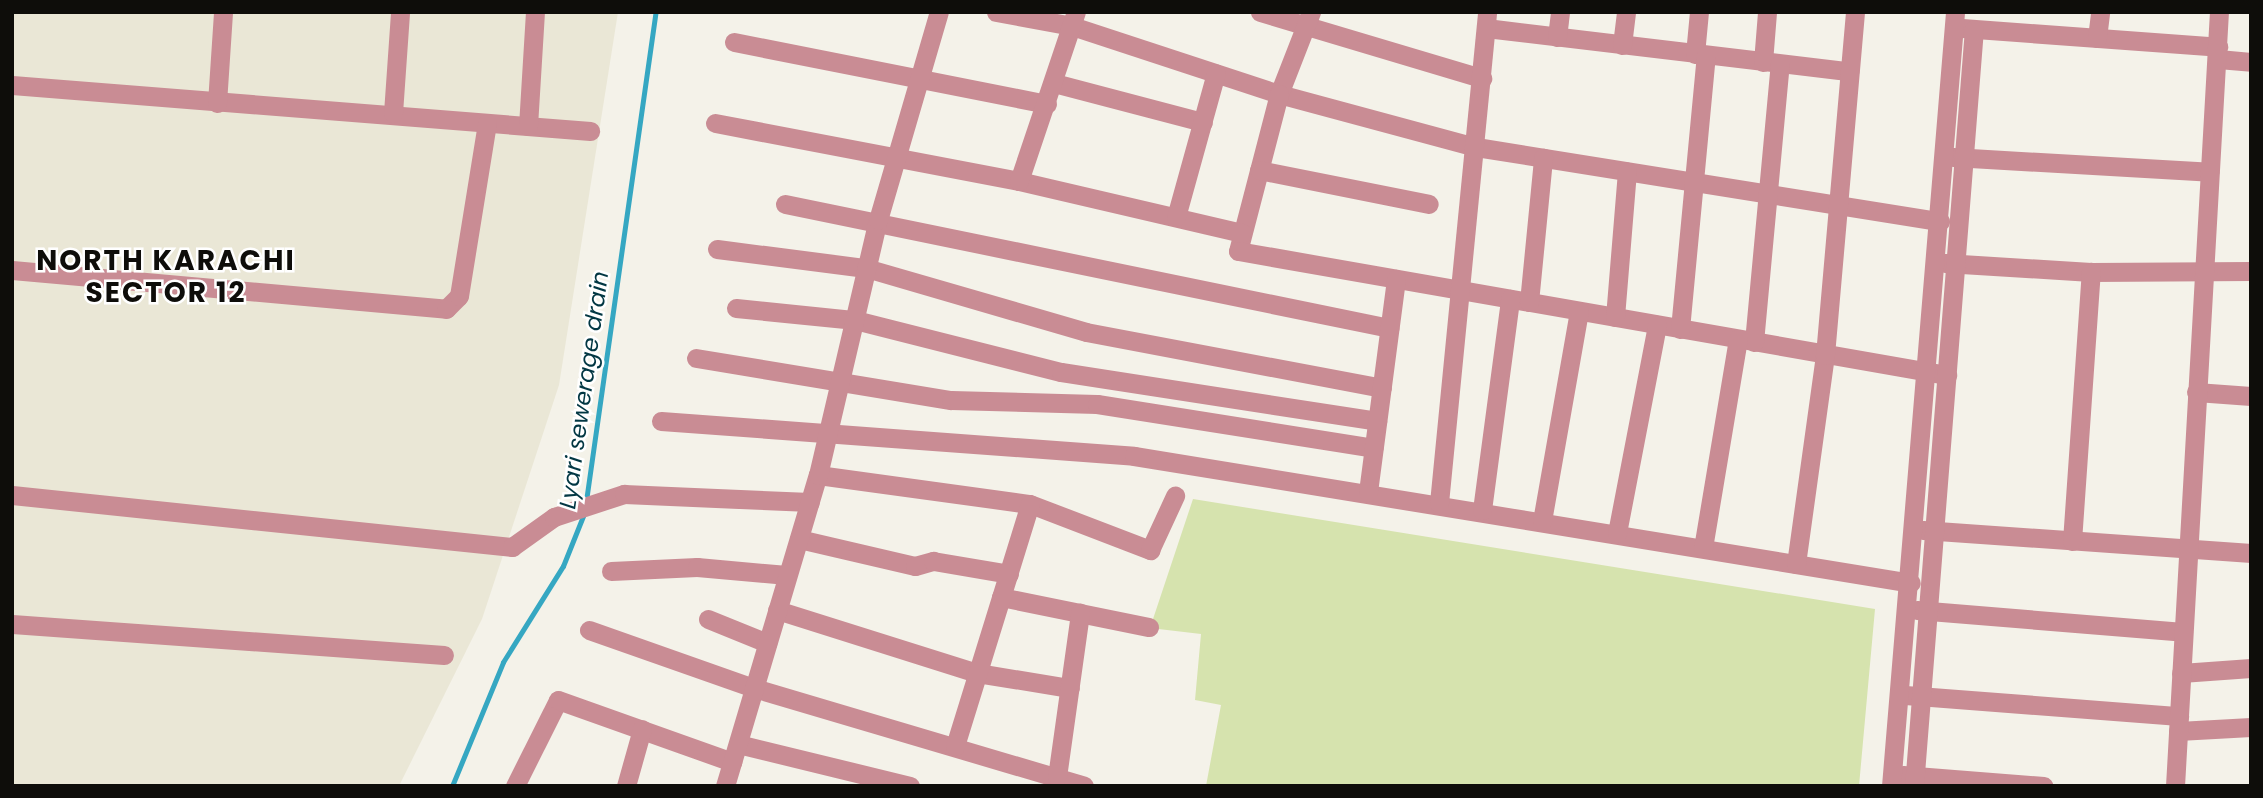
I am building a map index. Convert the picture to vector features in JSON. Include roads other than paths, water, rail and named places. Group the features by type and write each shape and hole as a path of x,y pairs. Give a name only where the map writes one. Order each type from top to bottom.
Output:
{"street":[{"path":"217,103 223,12"},
{"path":"393,113 400,12"},
{"path":"528,126 535,12"},
{"path":"725,786 818,475 878,220 939,12"},
{"path":"996,12 1074,19 1216,74 1279,94 1476,147 1940,221"},
{"path":"1260,12 1308,20 1482,78"},
{"path":"1557,37 1560,12"},
{"path":"1622,45 1626,12"},
{"path":"1679,329 1694,182 1700,55 1699,12"},
{"path":"1703,548 1746,341 1768,194 1771,63 1767,12"},
{"path":"1796,564 1825,355 1855,12"},
{"path":"2097,38 2099,12"},
{"path":"2175,786 2219,12"},
{"path":"1018,181 1047,104 1074,19"},
{"path":"1308,20 1279,94 1238,250 1937,374"},
{"path":"1439,503 1464,291 1486,20 1557,37 1849,71"},
{"path":"1961,23 2218,53 2251,62"},
{"path":"1946,263 1940,221 1961,23"},
{"path":"1961,23 1965,157 1946,263 1909,695 1891,780 2044,786"},
{"path":"734,42 1047,104"},
{"path":"1176,217 1216,74"},
{"path":"1054,83 1203,122"},
{"path":"12,85 217,103 393,113 590,131"},
{"path":"12,270 446,309 459,296 487,123"},
{"path":"715,123 1018,181 1242,233"},
{"path":"1945,156 2210,172"},
{"path":"1482,510 1543,158"},
{"path":"1259,170 1429,204"},
{"path":"1615,317 1627,171"},
{"path":"785,204 878,220 1389,328"},
{"path":"717,249 866,268 1086,332 1382,388"},
{"path":"1946,263 2091,272 2205,268 2251,271"},
{"path":"2072,541 2091,272"},
{"path":"1368,492 1396,279"},
{"path":"736,308 855,320 1061,372 1377,421"},
{"path":"1542,521 1579,311"},
{"path":"1616,533 1657,325"},
{"path":"696,358 951,400 1097,404 1374,448"},
{"path":"2196,392 2251,396"},
{"path":"661,421 1135,456 1482,510 1911,583"},
{"path":"818,475 1030,504 1150,550 1175,496"},
{"path":"12,495 512,547 554,517 624,494 810,502"},
{"path":"955,746 1030,504"},
{"path":"1925,531 2251,553"},
{"path":"1918,610 1911,583 1925,531"},
{"path":"799,539 915,566 933,561 1009,574"},
{"path":"611,571 697,568 787,575"},
{"path":"1001,597 1149,627"},
{"path":"777,610 977,673 1070,688"},
{"path":"1918,610 2183,632"},
{"path":"1057,777 1080,613"},
{"path":"708,619 767,643"},
{"path":"12,624 444,655"},
{"path":"589,630 754,688 955,746 1021,776 1057,777 1084,786"},
{"path":"2181,673 2251,668"},
{"path":"1909,695 2178,723 2251,727"},
{"path":"1909,695 1914,781"},
{"path":"515,786 558,700 642,729 735,753 910,786"},
{"path":"626,786 642,729"}],"waterway":[{"name":"Lyari sewerage drain","path":"586,501 656,12"},
{"name":"Lyari sewerage drain","path":"452,786 503,662 563,566 585,511"}],"district":[{"name":"NORTH KARACHI SECTOR 12","path":"166,277"}]}
